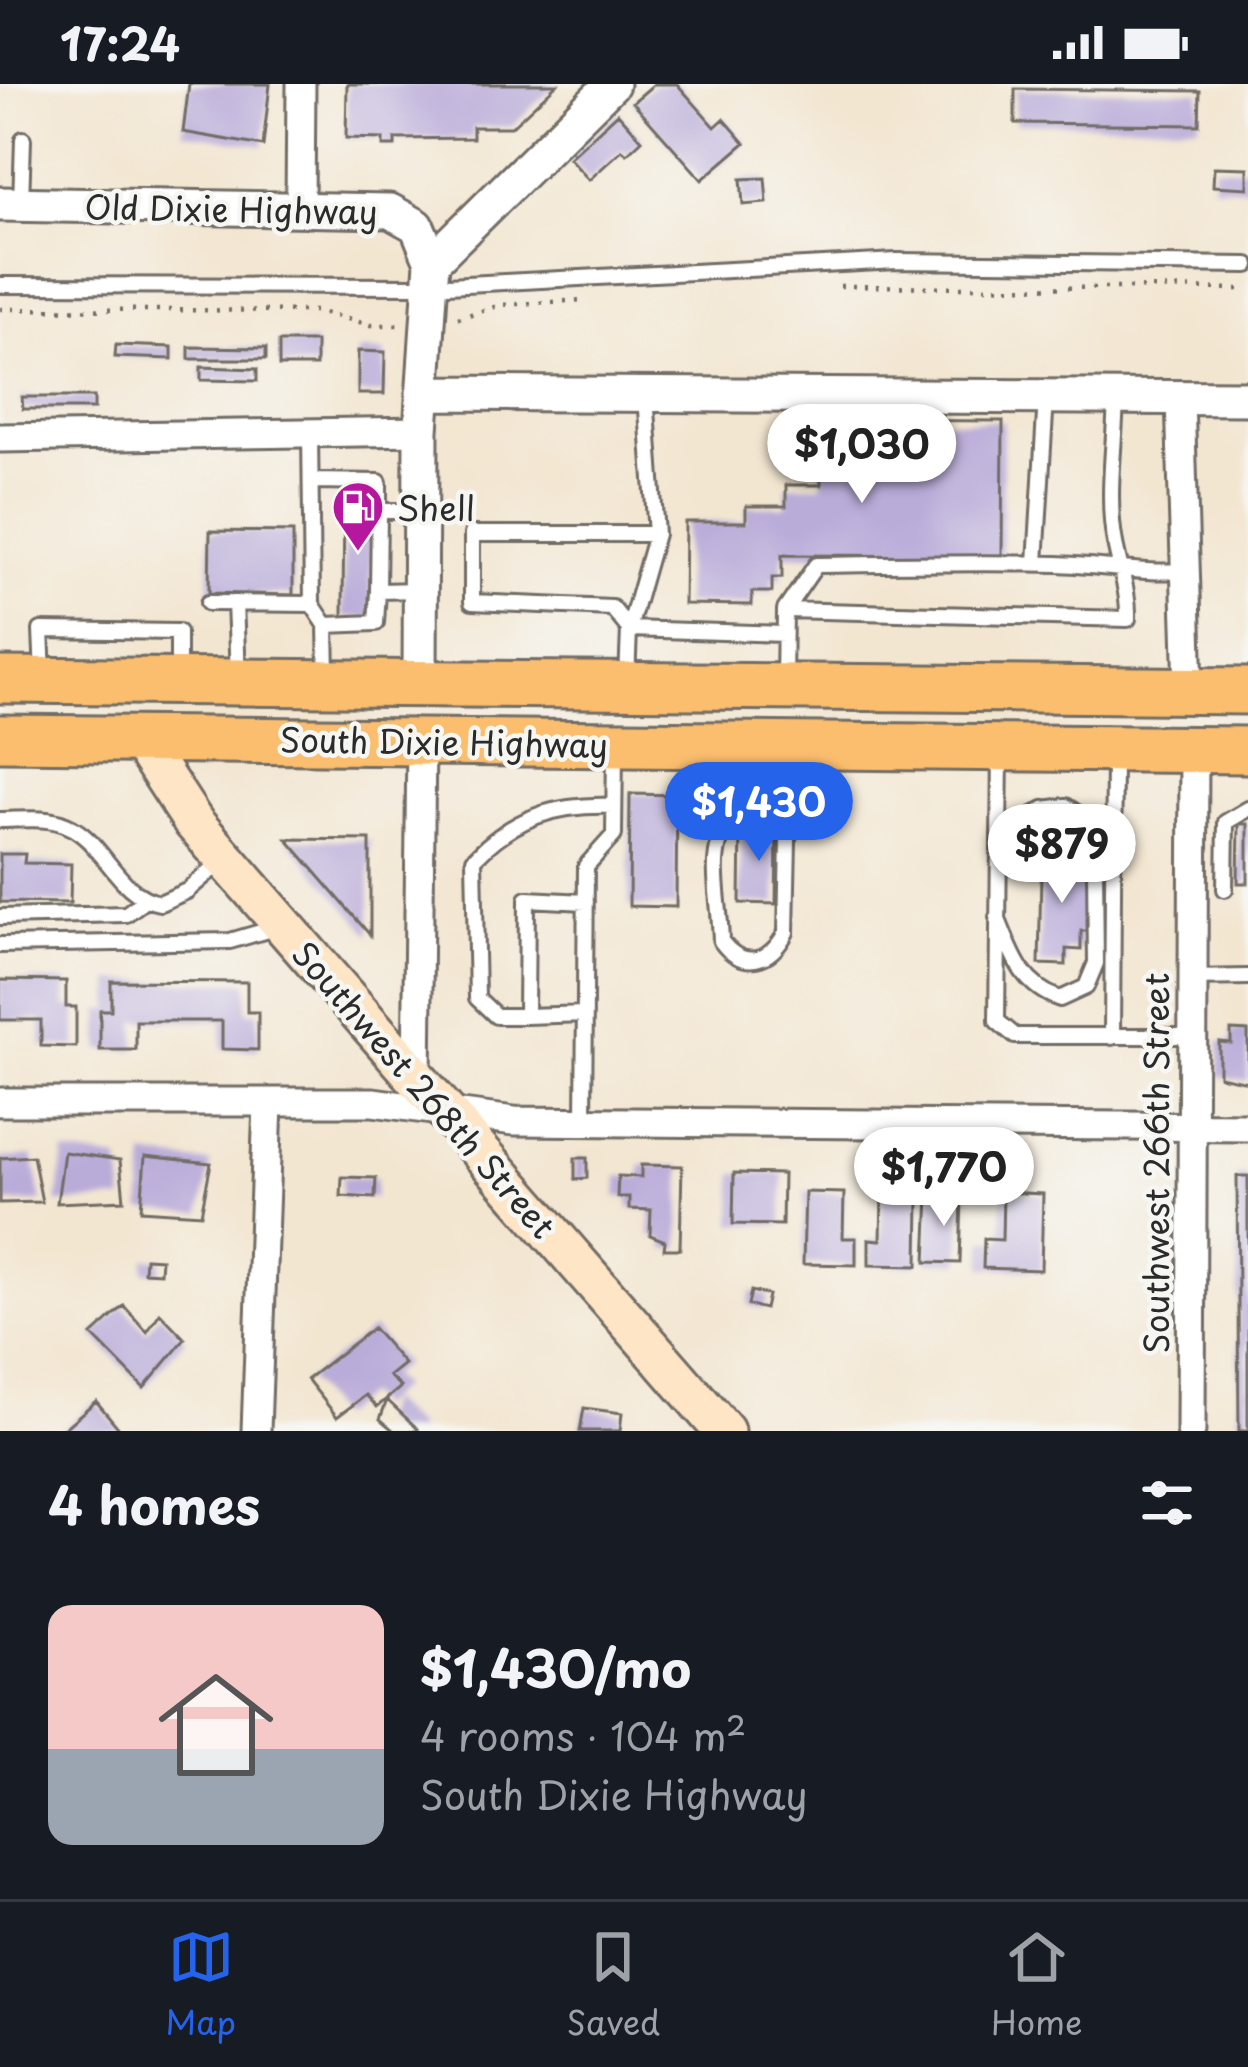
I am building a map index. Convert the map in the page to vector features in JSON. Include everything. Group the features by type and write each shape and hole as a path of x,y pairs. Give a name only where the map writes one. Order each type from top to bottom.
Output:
{"highway":[{"name":"South Dixie Highway","path":"22,680 1248,691"},
{"path":"0,712 26,701 22,680 100,706 138,737 190,710 370,708 420,684"},
{"path":"886,744 961,718 1138,717 1189,690"},
{"path":"1193,750 1230,726 1248,723"},
{"name":"South Dixie Highway","path":"0,738 1248,750"}],"main road":[{"name":"Southwest 268th Street","path":"138,737 159,774 225,859 724,1431"}],"street":[{"path":"300,207 301,84"},
{"path":"420,684 421,431 431,274 612,84"},
{"name":"Old Dixie Highway","path":"11,204 300,207 400,213 417,226 431,274"},
{"path":"423,393 1248,398"},
{"path":"1180,398 1189,690"},
{"path":"0,438 421,431"},
{"path":"417,1078 421,742"},
{"name":"Southwest 266th Street","path":"1191,1431 1193,750"},
{"path":"0,1102 373,1102 514,1121 1248,1127"},
{"path":"256,1431 268,1103"}],"lane":[{"path":"11,204 23,139"},
{"path":"0,284 853,262 1248,265"},
{"path":"628,686 629,628 656,534 646,394"},
{"path":"1036,563 1046,397"},
{"path":"785,610 1128,619 1114,541 1116,397"},
{"path":"310,432 312,604 326,626 328,682"},
{"path":"313,481 379,482 376,623 326,626"},
{"path":"379,511 420,511"},
{"path":"656,534 472,534 472,602 612,608 629,628 784,634"},
{"path":"784,688 785,610 816,565 1036,563 1185,572"},
{"path":"378,591 420,590"},
{"path":"208,602 312,604"},
{"path":"235,603 239,683"},
{"path":"584,1122 586,866 614,835 615,743"},
{"path":"782,744 788,813 786,932 777,950 762,960 743,960 721,941 718,835 727,819 766,799 782,744"},
{"path":"1000,746 994,1013 1002,1028 1015,1036 1190,1036"},
{"path":"1112,1037 1114,748"},
{"path":"766,799 788,813"},
{"path":"585,1014 496,1016 477,998 474,859 524,818 568,804 614,806"},
{"path":"999,835 1044,809 1066,806 1112,836"},
{"path":"1225,889 1226,822 1248,809"},
{"path":"0,820 49,820 77,830 145,900"},
{"path":"995,913 1020,972 1032,984 1060,999 1085,987 1096,962 1095,868 1112,836"},
{"path":"1191,856 1225,855"},
{"path":"0,917 126,914 145,900 174,899 225,859"},
{"path":"526,1016 527,899 586,902"},
{"path":"0,945 230,941 283,925"},
{"path":"1191,978 1248,977"}],"path":[{"path":"820,286 1248,289"},
{"path":"454,319 502,305 596,299"},
{"path":"0,309 310,311 371,325 405,324"}],"building":[{"path":"189,84 270,84 263,146 183,132"},
{"path":"347,84 557,84 511,127 473,127 473,138 395,139 395,146 383,146 383,139 346,138"},
{"path":"654,84 677,84 715,127 724,119 745,143 702,180 633,102"},
{"path":"1015,89 1200,91 1199,125 1015,123"},
{"path":"618,113 642,140 627,154 622,150 589,180 569,158"},
{"path":"1214,167 1248,168 1248,188 1213,186"},
{"path":"765,178 767,203 743,205 741,179"},
{"path":"279,342 316,342 316,366 279,366"},
{"path":"116,345 172,347 172,359 115,357"},
{"path":"189,347 266,348 266,359 189,359"},
{"path":"358,351 385,352 384,394 358,394"},
{"path":"201,367 257,369 257,381 201,380"},
{"path":"22,397 94,397 94,409 23,409"},
{"path":"821,420 1003,421 1002,556 782,555 782,578 772,578 772,592 752,592 752,605 684,604 685,522 746,522 746,506 786,506 786,485 821,485"},
{"name":"Shell","path":"344,489 372,489 371,618 343,617"},
{"path":"210,531 293,532 293,595 209,593"},
{"path":"630,794 677,795 676,907 629,906"},
{"path":"741,823 777,824 776,904 740,903"},
{"path":"1239,824 1248,824 1248,883 1238,883"},
{"path":"287,839 370,840 370,935"},
{"path":"0,854 25,854 24,863 71,864 70,903 0,902"},
{"path":"1036,856 1089,857 1088,931 1081,931 1081,950 1066,949 1066,965 1039,964 1041,875 1036,875"},
{"path":"0,980 66,981 66,1007 76,1007 76,1047 41,1046 41,1020 0,1020"},
{"path":"111,981 247,982 247,1012 258,1012 258,1050 222,1049 222,1021 136,1021 136,1050 100,1050 100,1010 111,1010"},
{"path":"1231,1030 1248,1031 1248,1082 1219,1076 1219,1042 1231,1043"},
{"path":"64,1152 120,1160 124,1200 57,1203"},
{"path":"33,1156 42,1202 0,1203 0,1158"},
{"path":"145,1156 211,1163 201,1214 141,1210"},
{"path":"575,1158 587,1158 587,1178 575,1179"},
{"path":"641,1165 682,1166 680,1249 664,1249 665,1241 650,1235 651,1210 629,1209 629,1197 617,1197 618,1176 641,1177"},
{"path":"734,1173 783,1174 782,1225 733,1224"},
{"path":"1237,1176 1248,1176 1248,1431 1239,1431"},
{"path":"342,1177 376,1178 375,1198 341,1196"},
{"path":"805,1192 844,1193 843,1238 856,1238 856,1265 803,1264"},
{"path":"1003,1192 1043,1194 1041,1270 983,1268 984,1239 1002,1240"},
{"path":"882,1193 919,1196 918,1266 869,1265 869,1239 881,1240"},
{"path":"929,1195 962,1197 960,1263 926,1262"},
{"path":"145,1258 161,1259 160,1273 144,1272"},
{"path":"751,1291 768,1295 765,1309 748,1305"},
{"path":"124,1306 147,1332 160,1313 185,1339 144,1388 92,1335"},
{"path":"373,1328 404,1364 389,1376 401,1387 377,1407 366,1395 337,1417 307,1379"},
{"path":"387,1400 416,1431 394,1431 380,1419"},
{"path":"96,1401 121,1431 61,1431"},
{"path":"584,1408 622,1413 620,1431 580,1431"}],"place":[{"name":"Shell","path":"358,553"}]}
